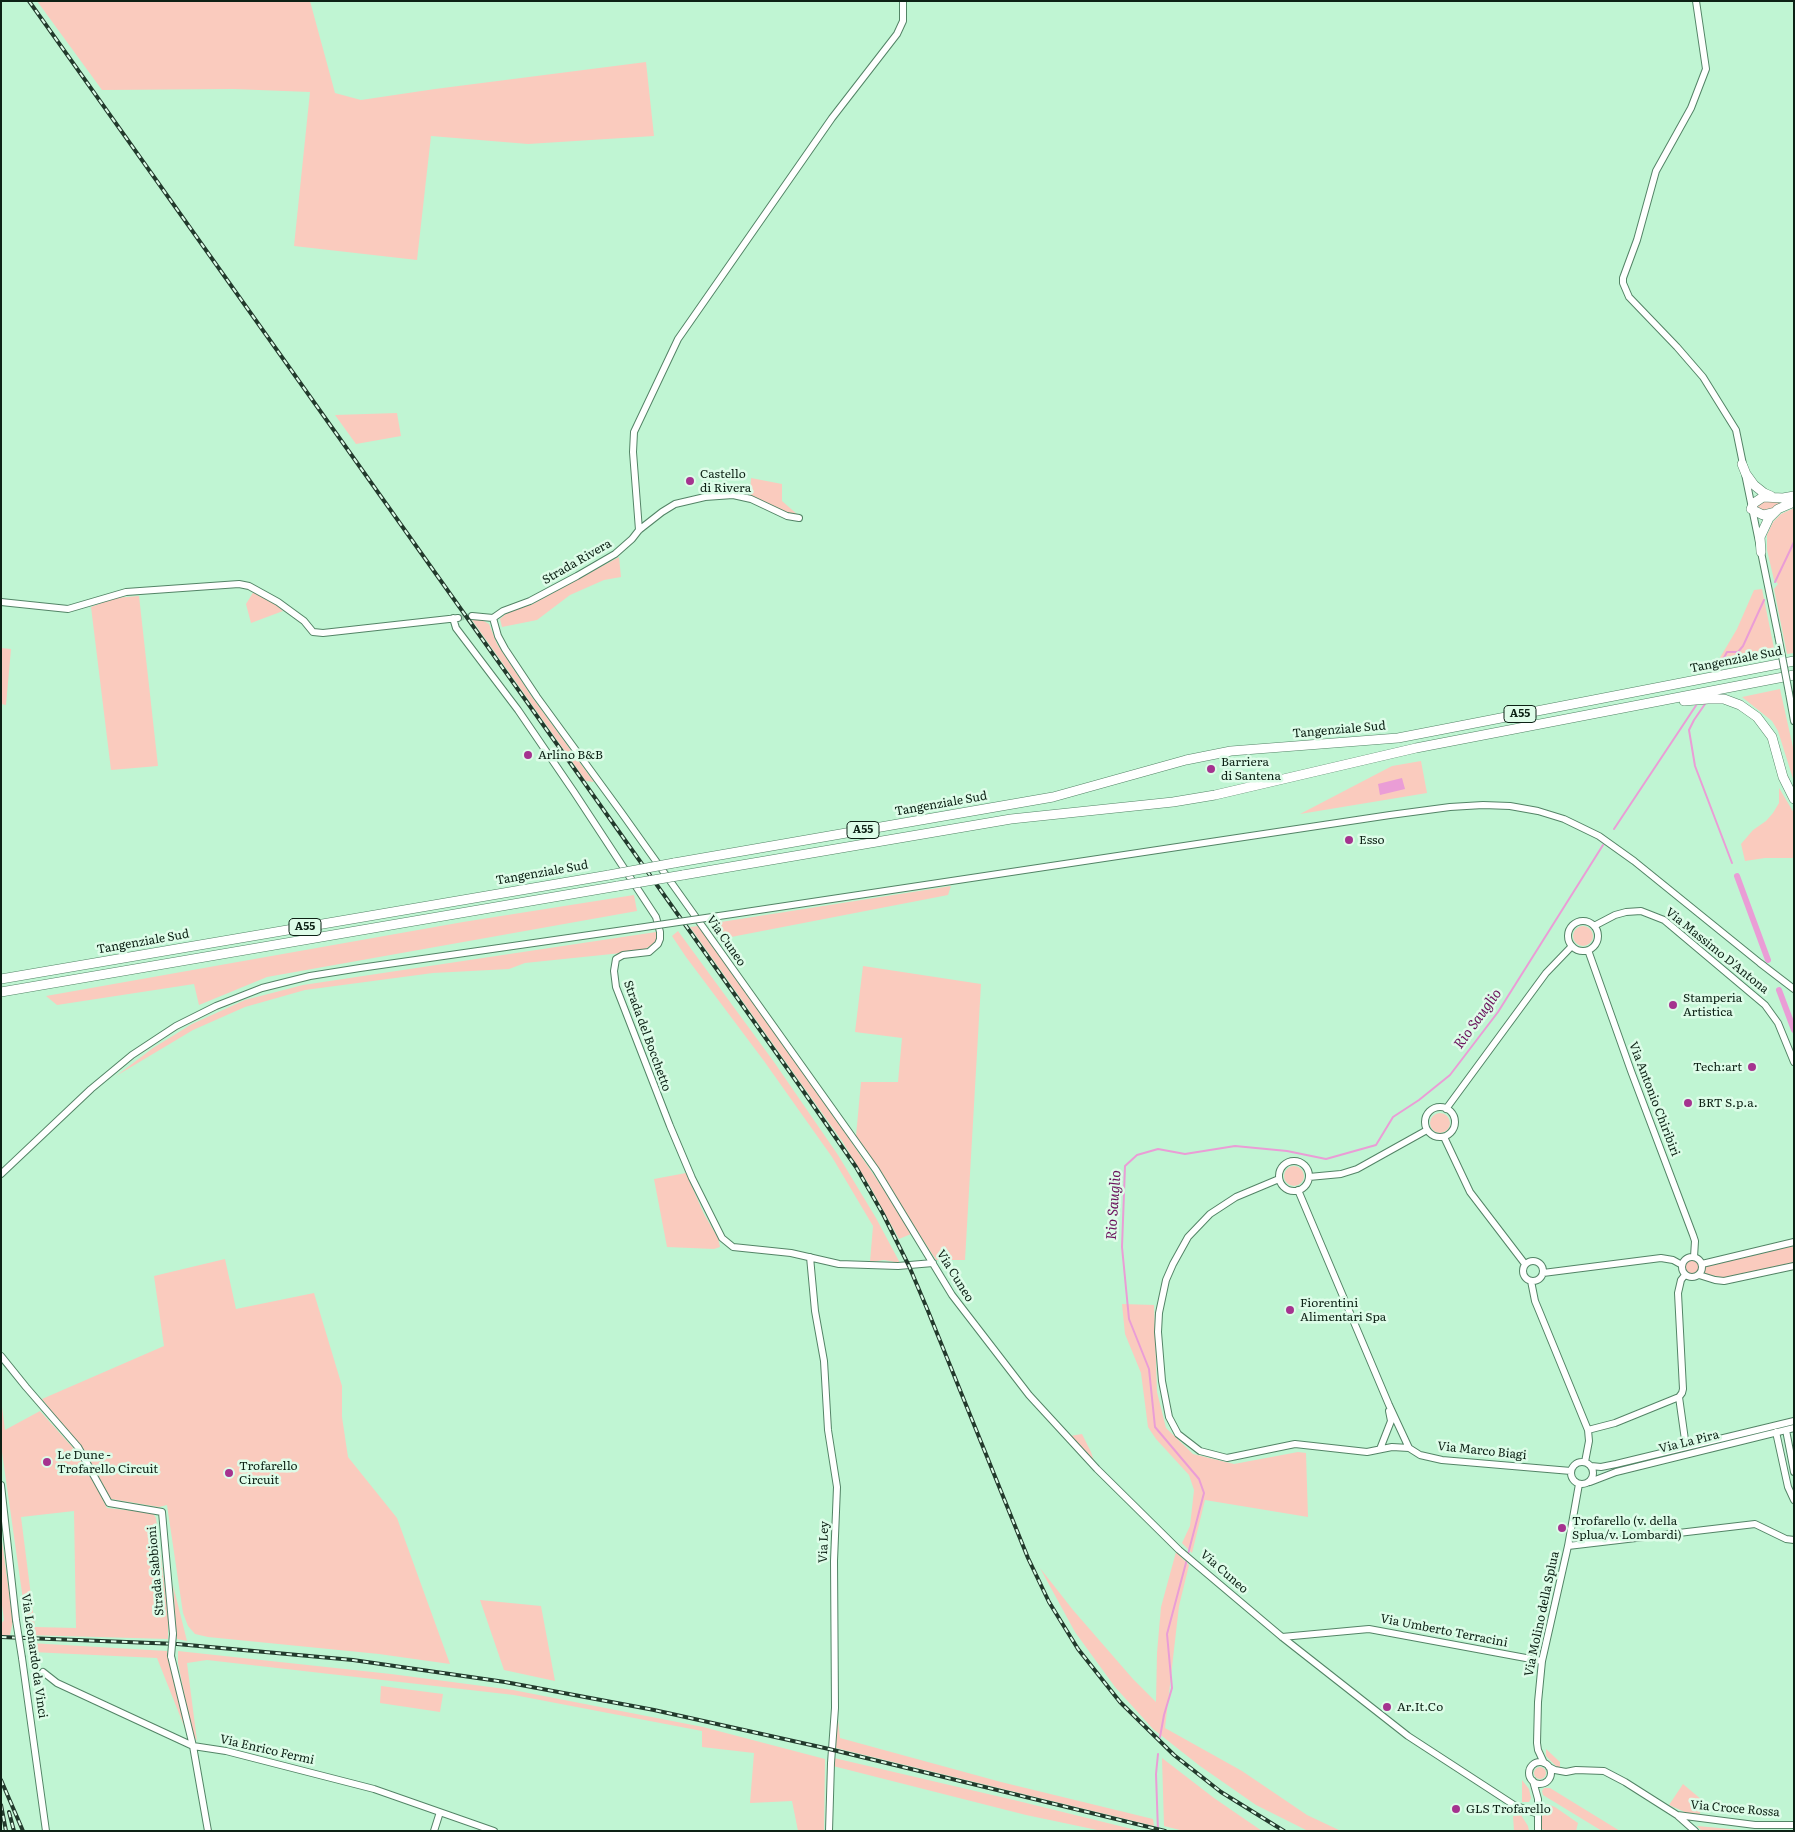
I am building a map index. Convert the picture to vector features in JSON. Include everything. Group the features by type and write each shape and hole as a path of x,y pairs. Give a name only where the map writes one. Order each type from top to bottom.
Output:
{"highway":[{"path":"1742,464 1754,485 1764,493 1783,498 1794,496"},
{"path":"1773,496 1760,498 1751,508 1764,515 1775,512 1794,502"},
{"path":"1761,552 1762,532 1766,522 1775,512"},
{"path":"1774,665 1794,657"},
{"name":"Tangenziale Sud","path":"1,979 1053,797 1186,760 1230,751 1398,738 1794,661"},
{"name":"Tangenziale Sud","path":"1,992 1010,818 1173,802 1215,795 1416,748 1794,675"},
{"path":"1664,700 1687,702 1720,699 1734,702 1752,712 1766,726 1772,737 1783,777 1794,799"}],"street":[{"path":"640,530 633,452 634,432 678,339 832,118 897,34 903,21 903,1"},
{"path":"1696,1 1706,69 1691,108 1656,171 1638,240 1623,278 1623,283 1629,297 1703,377 1736,430 1794,721"},
{"name":"Strada Rivera","path":"493,618 503,611 541,596 615,554 632,540 640,530 662,512 676,504 705,497 732,495 751,499 787,516 799,518"},
{"name":"Strada del Bocchetto","path":"1,602 68,609 126,592 239,584 248,586 278,602 304,621 313,632 323,633 456,618 456,628 518,710 656,917 660,932 658,944 649,952 624,955 616,959 614,971 616,988 658,1099 692,1178 719,1234 728,1244 734,1247 791,1253 839,1264 908,1266 933,1262"},
{"path":"472,616 493,618"},
{"name":"Via Cuneo","path":"493,618 498,636 505,649 537,697 876,1170 952,1295 1029,1394 1097,1469 1179,1550 1282,1637 1408,1736 1514,1805 1538,1814"},
{"path":"1,1174 91,1089 132,1055 176,1026 216,1006 262,988 310,976 360,968 1450,807 1510,806 1538,811 1564,819 1599,836 1634,861 1760,963 1794,988"},
{"name":"Via Massimo D'Antona","path":"1594,926 1615,915 1626,912 1642,911 1664,920 1764,1005 1778,1023 1794,1062"},
{"path":"1583,922 1594,926 1598,935 1597,942 1593,947 1583,951 1572,946 1569,935 1573,926 1583,922"},
{"path":"1446,1109 1546,973 1572,946"},
{"name":"Via Antonio Chiribiri","path":"1588,950 1693,1234 1695,1241 1694,1257"},
{"path":"1437,1108 1446,1109 1453,1116 1454,1126 1452,1131 1444,1137 1434,1136 1427,1130 1425,1121 1428,1113 1437,1108"},
{"path":"1309,1177 1341,1174 1357,1169 1427,1130"},
{"path":"1444,1137 1470,1192 1525,1264"},
{"path":"1296,1161 1304,1165 1309,1173 1309,1177 1306,1185 1293,1191 1284,1187 1279,1179 1280,1169 1287,1162 1296,1161"},
{"name":"Via Marco Biagi","path":"1279,1179 1236,1196 1210,1214 1188,1237 1173,1264 1162,1295 1158,1332 1162,1380 1168,1417 1178,1434 1200,1451 1227,1458 1295,1444 1367,1452 1392,1446 1409,1448 1420,1455 1442,1460 1571,1471"},
{"path":"1298,1190 1409,1448"},
{"path":"1702,1264 1794,1242"},
{"name":"Via Ley","path":"810,1257 815,1311 824,1361 828,1430 837,1487 834,1561 835,1708 828,1831"},
{"path":"1699,1275 1702,1270 1702,1264 1699,1259 1694,1257 1685,1259 1682,1265 1685,1275 1694,1277 1699,1275 1724,1281 1794,1266"},
{"path":"1543,1273 1661,1258 1673,1260 1682,1265"},
{"path":"1531,1281 1540,1278 1543,1273 1542,1266 1538,1261 1531,1260 1525,1264 1523,1273 1531,1281 1535,1301 1588,1430 1589,1441 1584,1462"},
{"path":"1685,1275 1678,1292 1683,1389 1679,1397 1686,1446"},
{"name":"Strada Sabbioni","path":"1,1356 78,1447 109,1503 162,1512 172,1611 173,1634 171,1656 192,1746 208,1831"},
{"path":"1588,1430 1615,1423 1679,1397"},
{"path":"1380,1449 1391,1421 1389,1405"},
{"name":"Via La Pira","path":"1591,1466 1601,1467 1794,1421"},
{"name":"Via La Pira","path":"1590,1482 1616,1472 1794,1428"},
{"path":"1784,1468 1793,1469 1786,1430"},
{"path":"1776,1432 1788,1487 1794,1500"},
{"path":"1584,1462 1591,1466 1594,1472 1590,1482 1587,1484 1579,1484 1572,1478 1571,1471 1575,1465 1584,1462"},
{"name":"Via Molino della Splua","path":"1534,1765 1538,1750 1538,1702 1542,1661 1568,1546 1579,1484"},
{"name":"Via Leonardo da Vinci","path":"1,1485 16,1620 46,1831"},
{"path":"1568,1546 1755,1524 1786,1539 1794,1540"},
{"name":"Via Umberto Terracini","path":"1282,1637 1369,1628 1542,1661"},
{"name":"Via Enrico Fermi","path":"44,1672 57,1683 192,1746 226,1751 374,1789 494,1831"},
{"name":"Via Molino della Splua","path":"1538,1750 1547,1765"},
{"path":"1538,1799 1551,1774 1547,1765 1534,1765 1530,1774 1538,1799 1538,1831"},
{"name":"Via Croce Rossa","path":"1547,1765 1555,1770 1566,1772 1604,1771 1677,1815 1756,1825 1794,1825"},
{"name":"Via Croce Rossa","path":"1546,1782 1566,1772"},
{"path":"1533,1781 1546,1782"},
{"path":"434,1831 440,1812"},
{"path":"1677,1815 1695,1831"}],"shaded area":[{"path":"37,1 310,1 335,93 361,100 646,62 654,136 528,144 431,136 417,260 294,246 310,92 233,89 102,90"},
{"path":"397,413 401,436 356,444 335,415"},
{"path":"751,478 782,484 782,501 798,515 786,512 750,495"},
{"path":"1762,500 1784,503 1766,513 1755,508"},
{"path":"1794,508 1794,653 1787,654 1774,589 1778,584 1774,580 1767,550 1767,535 1773,522 1781,514"},
{"path":"619,557 621,577 604,580 570,595 537,620 502,627 500,619 509,611 531,605"},
{"path":"1762,589 1775,653 1736,661 1730,659 1727,664 1715,666 1737,629 1754,590"},
{"path":"254,591 274,602 283,611 251,623 246,604"},
{"path":"139,596 158,766 111,770 91,607 114,598"},
{"path":"472,620 482,620 489,624 497,644 532,697 594,782 586,781"},
{"path":"1,648 11,649 6,705 1,704"},
{"path":"1780,689 1794,752 1794,782 1778,731 1772,721 1742,697"},
{"path":"1421,761 1427,793 1300,814 1392,766"},
{"path":"1402,778 1405,789 1380,795 1378,784"},
{"path":"1779,788 1794,813 1794,858 1765,858 1745,861 1741,844 1753,830 1766,821 1773,813 1779,803"},
{"path":"951,886 948,895 726,938 708,924"},
{"path":"634,895 637,911 267,977 199,1005 194,984 57,1005 46,996 463,922"},
{"path":"698,926 848,1137 911,1234 899,1239 842,1141 690,927"},
{"path":"1583,926 1590,929 1593,936 1590,943 1583,946 1576,943 1573,936 1576,929"},
{"path":"678,931 774,1062 838,1155 876,1218 900,1263 884,1260 870,1262 873,1226 832,1157 672,936"},
{"path":"656,932 656,943 641,951 525,963 509,969 433,973 305,990 245,1007 193,1030 116,1076 153,1048 192,1024 245,1000 303,985"},
{"path":"863,966 981,984 965,1260 936,1260 856,1136 861,1082 898,1082 902,1038 855,1032"},
{"path":"1440,1113 1447,1116 1450,1123 1447,1130 1440,1133 1433,1130 1430,1123 1433,1116"},
{"path":"1294,1166 1301,1169 1304,1176 1301,1183 1294,1186 1287,1183 1284,1176 1287,1169"},
{"path":"686,1173 704,1214 718,1238 720,1247 714,1249 667,1247 654,1179"},
{"path":"1794,1246 1794,1264 1735,1277 1721,1277 1706,1274 1704,1271 1705,1266"},
{"name":"Trofarello Circuit","path":"225,1259 236,1309 314,1293 342,1386 342,1417 348,1457 397,1518 450,1664 379,1654 208,1637 195,1634 188,1626 183,1613 167,1505 159,1507 111,1499 84,1452 42,1399 164,1346 154,1276"},
{"path":"1689,1260 1695,1260 1699,1267 1695,1274 1689,1274 1685,1270 1685,1264"},
{"path":"1122,1304 1154,1305 1157,1392 1166,1428 1193,1454 1234,1464 1298,1452 1306,1453 1308,1517 1205,1500 1192,1553 1182,1543 1190,1526 1194,1490 1189,1475 1156,1439 1148,1427 1141,1373 1125,1334"},
{"path":"1,1399 5,1430 40,1411 75,1450 90,1474 107,1508 153,1513 156,1518 168,1612 168,1639 28,1635 1,1445","holes":["74,1511 76,1628 35,1627 21,1517"]},
{"path":"1082,1434 1091,1452 1094,1461 1070,1436"},
{"path":"1,1534 13,1621 10,1635 1,1635 1,1624 4,1620 1,1598"},
{"path":"1176,1552 1189,1565 1179,1606 1165,1728 1242,1771 1307,1815 1341,1831 1308,1831 1256,1805 1200,1766 1153,1729 1115,1687 1075,1632 1040,1568 1073,1610 1133,1679 1156,1702 1157,1653 1161,1607"},
{"path":"173,1585 187,1641 177,1639"},
{"path":"480,1600 541,1606 555,1681 504,1670"},
{"path":"30,1643 167,1651 186,1731 157,1658 32,1652"},
{"path":"178,1651 391,1674 513,1690 703,1727 825,1759 824,1831 798,1831 792,1801 750,1803 754,1753 702,1747 702,1731 514,1695 207,1660 187,1663 197,1741 192,1733 178,1663"},
{"path":"381,1686 443,1694 440,1712 380,1703"},
{"path":"837,1710 840,1738 1001,1782 1153,1819 1154,1826 836,1748"},
{"path":"1546,1749 1560,1762 1560,1768 1546,1756"},
{"path":"834,1758 1140,1831 1102,1831 1026,1815 833,1766"},
{"path":"1162,1758 1214,1798 1262,1831 1184,1831 1164,1826"},
{"path":"1542,1767 1545,1768 1545,1778 1538,1779 1535,1778 1534,1771 1535,1768"},
{"path":"1522,1780 1529,1789 1531,1798 1529,1802 1522,1802"},
{"path":"1683,1784 1702,1800 1700,1814 1687,1813 1669,1805"},
{"path":"1544,1788 1550,1788 1620,1831 1602,1831 1543,1795 1542,1791"},
{"path":"1547,1804 1555,1807 1578,1823 1576,1831 1546,1831 1540,1828 1541,1809"},
{"path":"1521,1815 1529,1831 1514,1831 1513,1816"},
{"path":"1697,1826 1741,1830 1761,1831 1702,1831"}],"waterway":[{"path":"1775,582 1794,542"},
{"name":"Rio Sauglio","path":"1720,665 1727,652 1738,652 1743,646 1764,600"},
{"path":"1735,661 1738,652"},
{"name":"Rio Sauglio","path":"1614,829 1697,704"},
{"path":"1705,704 1689,730 1695,766 1732,863"},
{"name":"Rio Sauglio","path":"1188,1554 1204,1493 1199,1479 1155,1427 1149,1369 1129,1319 1122,1247 1125,1166 1137,1155 1158,1149 1185,1154 1235,1146 1287,1151 1326,1159 1376,1145 1393,1117 1419,1100 1450,1075 1498,1012 1603,845"},
{"path":"1737,876 1768,960"},
{"path":"1779,990 1794,1030"},
{"name":"Rio Sauglio","path":"1160,1737 1172,1688 1167,1634 1187,1559"},
{"name":"Rio Sauglio","path":"1158,1754 1156,1774 1158,1831"}],"tunnel":[{"path":"458,618 472,616"}],"railway":[{"path":"29,1 856,1167 883,1214 909,1266 1028,1558 1049,1602 1078,1649 1120,1702 1174,1755 1221,1792 1284,1831"},
{"path":"1,1637 177,1644 353,1660 505,1682 654,1710 829,1749 1165,1831"},
{"path":"1,1780 23,1831"},
{"path":"1,1805 6,1831"},
{"path":"9,1812 14,1831"}],"place":[{"name":"Castello di Rivera","path":"690,481"},
{"name":"Arlino B&B","path":"528,755"},
{"name":"Barriera di Santena","path":"1211,769"},
{"name":"Esso","path":"1349,840"},
{"name":"Stamperia Artistica","path":"1673,1005"},
{"name":"Tech:art","path":"1752,1067"},
{"name":"BRT S.p.a.","path":"1688,1103"},
{"name":"Fiorentini Alimentari Spa","path":"1290,1310"},
{"name":"Le Dune - Trofarello Circuit","path":"47,1462"},
{"name":"Trofarello Circuit","path":"229,1473"},
{"name":"Trofarello (v. della Splua/v. Lombardi)","path":"1562,1528"},
{"name":"Ar.It.Co","path":"1387,1707"},
{"name":"GLS Trofarello","path":"1456,1809"}]}
